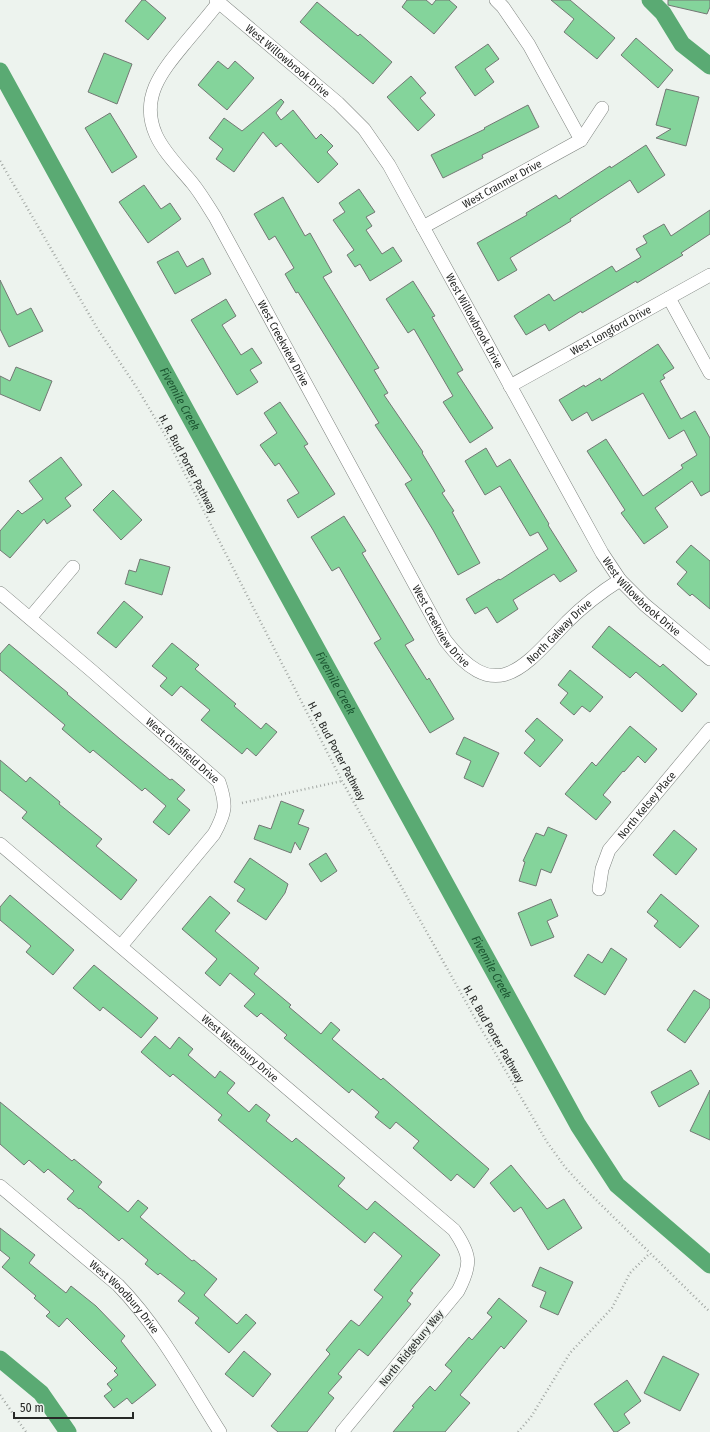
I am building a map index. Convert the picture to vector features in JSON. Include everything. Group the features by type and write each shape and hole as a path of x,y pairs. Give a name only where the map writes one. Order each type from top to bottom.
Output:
{"street":[{"path":"496,0 503,7 529,45 581,140"},
{"name":"West Willowbrook Drive","path":"218,1 338,103 364,129 389,166 602,553 620,580 645,605 710,659"},
{"name":"West Creekview Drive","path":"218,1 166,66 156,82 151,99 151,118 156,135 166,151 195,186 215,217 444,640 457,656 480,672 495,677"},
{"name":"West Cranmer Drive","path":"423,227 581,140 602,108"},
{"name":"West Longford Drive","path":"510,386 710,276"},
{"path":"669,298 710,373"},
{"path":"30,618 73,567"},
{"name":"North Galway Drive","path":"495,677 511,673 524,665 549,643 568,621 596,596 620,580"},
{"name":"West Chrisfield Drive","path":"0,593 219,782 225,800 223,818 214,834 121,946"},
{"name":"North Kelsey Place","path":"599,889 602,869 609,850 710,729"},
{"name":"West Waterbury Drive","path":"0,844 454,1230 463,1243 469,1259"},
{"name":"West Woodbury Drive","path":"0,1186 118,1285 131,1298 154,1328 220,1432"},
{"name":"North Ridgebury Way","path":"342,1432 458,1291 466,1274 469,1259"}],"path":[{"name":"H. R. Bud Porter Pathway","path":"0,161 97,328 137,388 164,433 342,781 546,1142 565,1167 584,1188 710,1312"},
{"path":"242,803 342,781"},
{"path":"518,1432 531,1417 570,1353 612,1308 630,1273 650,1253"},
{"path":"0,1395 26,1432"}],"building":[{"path":"142,0 145,0 166,18 148,40 125,21"},
{"path":"407,0 426,0 432,5 436,0 449,0 457,7 434,34 402,7"},
{"path":"551,0 570,0 615,38 597,59 564,32 574,19"},
{"path":"668,0 710,0 710,7 707,14 668,5"},
{"path":"317,2 358,36 360,34 392,62 373,84 300,22"},
{"path":"636,38 673,70 658,88 621,55"},
{"path":"488,44 499,59 485,69 494,82 475,96 455,67"},
{"path":"104,53 132,64 117,104 88,92"},
{"path":"218,61 228,69 235,61 254,78 227,110 198,85"},
{"path":"411,76 426,93 420,98 435,115 418,131 387,97"},
{"path":"666,89 699,97 686,146 656,138 671,129 656,125"},
{"path":"281,99 284,102 276,113 281,120 293,110 316,139 321,134 333,146 327,152 338,164 318,183 281,143 276,147 263,132 234,172 216,159 223,149 209,138 224,118 242,131"},
{"path":"528,105 539,127 482,155 483,158 443,178 431,155 485,129 484,128"},
{"path":"110,113 137,157 112,173 85,128"},
{"path":"646,145 665,175 638,193 630,180 570,219 571,221 510,258 517,270 498,281 477,243 527,215 526,213 556,195 559,199"},
{"path":"144,185 161,209 170,203 181,219 148,243 119,202"},
{"path":"359,189 375,212 366,217 372,226 366,230 382,254 393,247 402,261 370,281 360,264 355,267 347,255 354,250 333,220 345,212 339,203"},
{"path":"283,197 305,236 310,233 332,272 323,277 379,368 374,370 388,393 384,395 423,452 422,453 445,491 442,493 454,511 452,512 480,563 458,575 405,484 412,480 375,425 379,423 298,292 296,293 285,274 294,268 275,236 269,240 254,214"},
{"path":"710,210 710,234 681,253 683,255 637,283 636,281 582,313 581,311 549,331 545,324 526,335 514,316 549,294 554,301 612,266 616,272 641,257 636,249 647,243 643,236 664,224 671,236"},
{"path":"178,251 187,267 203,258 211,274 175,294 157,262"},
{"path":"0,280 17,315 31,308 43,331 9,347 0,329"},
{"path":"413,281 435,316 432,317 463,370 457,373 493,428 470,443 443,402 453,396 414,329 408,333 386,299"},
{"path":"226,299 236,316 222,325 241,355 252,348 262,363 250,370 258,382 237,395 191,320"},
{"path":"658,344 674,368 663,375 665,378 660,381 681,419 695,411 710,438 710,491 701,496 692,481 655,508 668,527 644,544 621,513 625,510 587,451 606,439 643,496 683,468 681,465 697,455 684,430 669,439 643,393 592,421 587,412 572,421 559,400 584,385 585,387 600,378 601,381"},
{"path":"16,367 52,381 40,411 0,394 0,376 10,381"},
{"path":"280,402 308,444 304,446 335,494 298,518 287,500 299,493 279,463 275,466 260,445 277,433 264,413"},
{"path":"486,448 497,467 510,459 549,524 548,525 577,571 560,582 554,574 513,600 518,609 497,623 487,607 475,614 466,599 499,579 500,580 548,549 538,532 530,536 500,486 485,495 465,461"},
{"path":"61,457 82,485 65,498 71,506 47,524 44,519 10,558 0,550 0,531 18,510 22,514 43,499 29,481"},
{"path":"113,490 142,520 121,540 93,510"},
{"path":"344,516 366,551 362,553 414,640 405,645 427,680 429,678 454,719 430,733 374,643 381,639 339,567 332,571 311,537"},
{"path":"691,545 710,561 710,609 692,594 690,596 677,584 687,572 676,562"},
{"path":"140,559 170,567 162,595 125,584 129,570 136,572"},
{"path":"124,601 143,617 116,648 97,633"},
{"path":"609,626 660,667 663,664 697,694 682,712 636,672 630,678 592,647"},
{"path":"172,643 199,665 195,669 236,704 234,706 261,729 266,723 277,732 256,756 247,748 242,754 201,720 210,710 181,686 172,696 160,686 167,678 152,666"},
{"path":"9,644 120,739 170,780 172,779 185,790 177,799 190,810 169,835 153,822 166,806 145,788 142,791 93,750 90,753 62,729 65,725 0,670 0,654"},
{"path":"570,670 603,697 590,712 582,706 574,715 560,703 568,693 558,685"},
{"path":"537,718 563,740 540,767 524,753 535,740 525,731"},
{"path":"630,726 657,749 645,763 638,756 624,772 623,771 603,795 611,802 596,820 565,794 592,762 596,766"},
{"path":"464,737 499,753 483,787 464,778 471,761 456,754"},
{"path":"0,760 26,782 30,777 60,802 59,804 102,839 96,846 137,880 121,900 22,818 27,812 0,790"},
{"path":"281,801 304,810 298,824 309,828 300,850 295,842 291,853 254,839 259,825 271,829"},
{"path":"548,827 567,835 551,873 541,869 536,886 519,881 525,862 523,861 536,833 544,836"},
{"path":"674,830 697,849 676,875 653,855"},
{"path":"326,853 337,871 321,882 309,864"},
{"path":"250,858 288,884 285,893 266,920 237,901 245,889 234,882"},
{"path":"661,894 699,926 680,948 654,926 658,921 647,912"},
{"path":"10,895 74,950 53,975 26,952 31,946 0,920 0,907"},
{"path":"210,896 230,913 215,931 259,968 254,974 291,1005 289,1007 321,1034 331,1022 340,1030 332,1039 381,1080 383,1078 489,1169 474,1188 457,1174 451,1181 413,1148 419,1141 396,1122 390,1129 375,1117 379,1112 352,1089 349,1093 284,1038 287,1035 261,1013 257,1017 244,1006 255,994 230,973 220,986 205,973 217,959 182,929"},
{"path":"551,899 558,916 547,921 554,937 531,946 518,913"},
{"path":"611,948 627,959 605,995 574,976 588,954 602,963"},
{"path":"94,965 158,1018 141,1038 103,1007 100,1011 73,988"},
{"path":"694,990 710,1000 710,1007 685,1043 667,1030"},
{"path":"155,1036 170,1049 179,1037 193,1049 188,1055 215,1078 220,1071 235,1083 227,1093 249,1112 256,1104 270,1115 266,1121 292,1142 296,1138 345,1178 338,1186 367,1210 375,1201 440,1255 410,1291 413,1293 407,1301 411,1304 368,1356 359,1349 338,1374 342,1377 328,1393 334,1398 307,1432 278,1432 271,1426 330,1354 326,1350 351,1320 359,1326 383,1297 374,1290 402,1256 374,1232 365,1243 218,1120 222,1115 173,1074 170,1077 141,1052"},
{"path":"691,1070 699,1084 659,1107 651,1092"},
{"path":"710,1090 710,1140 690,1131"},
{"path":"0,1102 72,1161 74,1159 102,1182 98,1187 128,1212 138,1200 148,1208 140,1217 192,1261 194,1260 217,1279 204,1295 237,1324 246,1314 256,1323 229,1353 195,1323 199,1318 178,1301 185,1293 160,1273 158,1275 145,1264 148,1260 122,1238 119,1241 67,1199 74,1191 48,1169 44,1173 29,1160 24,1165 0,1144"},
{"path":"511,1165 547,1209 564,1199 582,1228 548,1250 521,1207 514,1212 490,1183"},
{"path":"0,1228 35,1255 29,1263 66,1293 71,1286 96,1306 125,1336 121,1341 156,1385 132,1404 127,1398 114,1408 104,1396 112,1390 107,1384 118,1375 114,1371 117,1368 67,1318 59,1327 46,1316 50,1312 34,1298 36,1296 2,1267 10,1258 0,1250"},
{"path":"540,1267 573,1282 558,1315 540,1307 546,1292 532,1286"},
{"path":"499,1298 527,1321 504,1349 501,1346 460,1395 470,1403 445,1432 393,1432 414,1407 412,1406 430,1386 435,1391 452,1371 445,1365 469,1337 472,1340 492,1317 487,1313"},
{"path":"244,1351 271,1374 253,1397 225,1374"},
{"path":"663,1356 699,1374 680,1411 644,1393"},
{"path":"627,1380 641,1401 624,1414 630,1423 617,1432 614,1432 594,1404"}],"waterway":[{"path":"650,0 663,13 682,44 710,66"},
{"name":"Fivemile Creek","path":"0,71 578,1125 617,1185 710,1265"},
{"path":"0,1359 41,1393 68,1432"}]}
